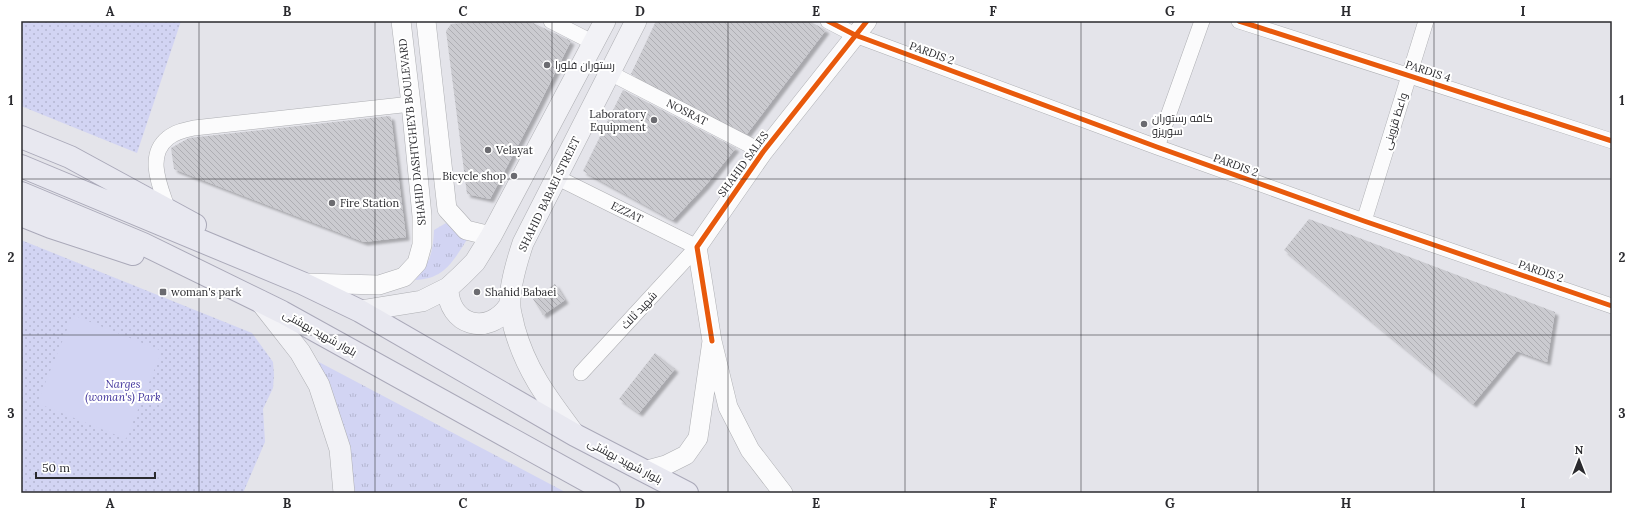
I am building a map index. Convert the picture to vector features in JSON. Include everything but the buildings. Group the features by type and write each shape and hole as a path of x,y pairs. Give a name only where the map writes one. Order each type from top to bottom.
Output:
{"main road":[{"path":"360,311 422,301 448,288 475,262 491,236 605,21"},
{"name":"SHAHID BABAEI STREET","path":"575,434 541,390 520,348 510,306 516,263 522,244 636,21"},
{"path":"21,137 70,157 163,217"},
{"path":"21,166 163,217"},
{"name":"بلوار شهید بهشتی","path":"21,193 143,244 282,312 609,493"},
{"path":"21,215 51,227 225,285"},
{"name":"بلوار شهید بهشتی","path":"163,217 360,311 575,434 678,489 700,493"},
{"path":"448,288 448,296 452,307 460,317 475,324 491,322 499,319 510,306"},
{"path":"260,301 300,352 319,385 340,449 344,493"}],"street":[{"name":"SHAHID DASHTGHEYB BOULEVARD","path":"302,283 379,285 404,277 417,263 422,245 422,216 401,21"},
{"path":"426,21 447,209 466,230 491,236"},
{"path":"551,21 594,43"},
{"name":"PARDIS 2","path":"828,21 861,28 1157,147 1364,221 1612,306"},
{"path":"1157,147 1202,21"},
{"name":"PARDIS 4","path":"1239,21 1612,141"},
{"name":"واعظ قزوینی","path":"1364,221 1426,21"},
{"name":"SHAHID SALES","path":"698,247 764,152 861,28"},
{"name":"NOSRAT","path":"610,73 764,152"},
{"path":"163,217 156,159 162,144 168,137 194,128 411,104"},
{"name":"EZZAT","path":"556,177 698,247"},
{"path":"422,216 436,218 447,209"},
{"path":"698,247 712,341 728,407 750,450 783,493"},
{"name":"شهید ثالث","path":"582,372 698,247"},
{"path":"644,471 666,465 686,455 698,438 712,341"}],"green space":[{"path":"21,21 181,21 137,153 21,106"},
{"path":"446,223 458,233 468,238 453,261 441,272 425,279 415,280 430,257 433,245 434,230"},
{"name":"Narges (woman's) Park","path":"21,240 252,333 273,362 274,375 273,388 263,409 265,442 243,493 21,493"},
{"path":"73,315 162,351 126,439 37,403"},
{"path":"300,352 567,493 344,493"}],"cycle path":[{"path":"828,21 855,35 1157,147 1364,221 1612,306"},
{"path":"712,341 697,247 763,152 867,21"},
{"path":"1239,21 1612,141"}],"place":[{"name":"رستوران فلورا","path":"547,65"},
{"name":"Laboratory Equipment","path":"654,120"},
{"name":"کافه رستوران سوریزو","path":"1144,124"},
{"name":"Velayat","path":"488,150"},
{"name":"Bicycle shop","path":"514,176"},
{"name":"Fire Station","path":"332,203"},
{"name":"woman's park","path":"163,292"},
{"name":"Shahid Babaei","path":"477,292"}]}
